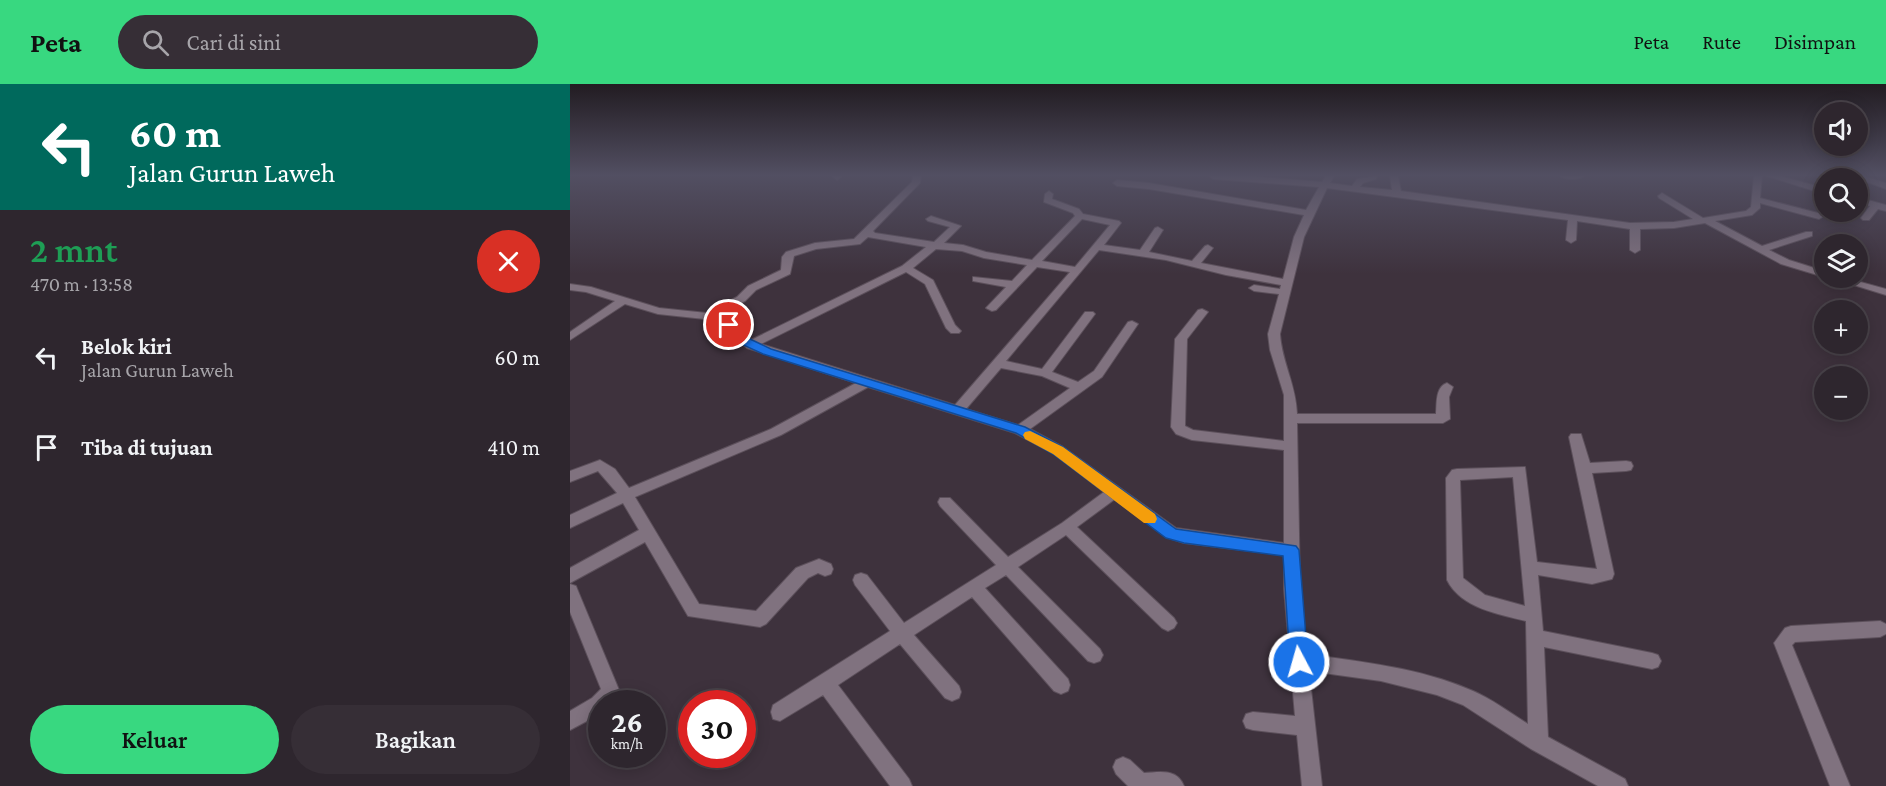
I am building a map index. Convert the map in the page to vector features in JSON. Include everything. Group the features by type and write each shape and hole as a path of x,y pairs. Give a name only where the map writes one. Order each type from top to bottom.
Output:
{"street":[{"path":"709,316 741,299 752,288 781,276 788,270 787,257 790,254 815,246 855,243 891,209"},
{"path":"958,410 1116,223 1080,216 1068,209"},
{"path":"1284,209 1309,213"},
{"path":"1312,209 1294,252 1274,342 1286,375 1290,395 1291,550 1299,662 1312,786"},
{"path":"1518,209 1573,218 1658,227 1749,213 1754,209"},
{"path":"1684,209 1785,262 1814,271"},
{"path":"1791,209 1814,215"},
{"path":"992,309 1080,216"},
{"path":"1571,240 1573,218"},
{"path":"751,345 906,268 956,226 931,219"},
{"path":"1635,226 1635,250"},
{"path":"1143,253 1158,230"},
{"path":"868,232 872,235 963,248 984,255 1077,270"},
{"path":"1761,249 1809,234"},
{"path":"1096,247 1143,253 1195,264 1286,288"},
{"path":"1195,264 1208,248"},
{"path":"906,268 928,282 950,326 955,331"},
{"path":"977,279 1014,285"},
{"path":"570,287 587,289 658,311 709,316 723,320 739,337 751,345 866,384 1020,430 1058,450 1171,533 1184,537 1291,550"},
{"path":"1868,287 1886,292"},
{"path":"1254,288 1286,288"},
{"path":"570,336 622,301"},
{"path":"1202,312 1181,339 1178,427 1181,431 1192,435 1289,446"},
{"path":"1045,373 1089,314"},
{"path":"1020,430 1098,374 1132,324"},
{"path":"996,363 1045,373 1079,387"},
{"path":"570,522 626,495 776,432 866,384"},
{"path":"1290,418 1443,419 1443,398 1448,387"},
{"path":"1528,567 1592,577 1606,574 1584,468 1575,437"},
{"path":"570,477 599,459 626,495 694,611 760,619 802,573 819,567 825,569"},
{"path":"1584,468 1626,466"},
{"path":"1533,616 1488,602 1461,590 1455,580 1453,478 1457,474 1520,471 1533,616 1538,742"},
{"path":"780,712 1008,566 1114,492"},
{"path":"945,502 1094,655"},
{"path":"1067,527 1168,623"},
{"path":"570,576 647,533"},
{"path":"861,580 903,635 952,692"},
{"path":"974,587 1061,685"},
{"path":"570,591 610,690 606,698 570,721"},
{"path":"1840,786 1783,643 1791,634 1880,629"},
{"path":"1534,637 1652,661"},
{"path":"1299,662 1381,673 1437,686 1468,698 1538,742 1618,786"},
{"path":"825,683 902,786"},
{"path":"1252,721 1276,722 1305,728"},
{"path":"1123,767 1140,784 1167,782 1174,786"}],"slow traffic":[{"path":"1030,435 1058,450 1149,519"}],"route":[{"path":"729,325 745,342 767,351 866,384 994,420 1020,430 1058,450 1171,533 1184,537 1291,550 1292,590 1299,662"}]}
